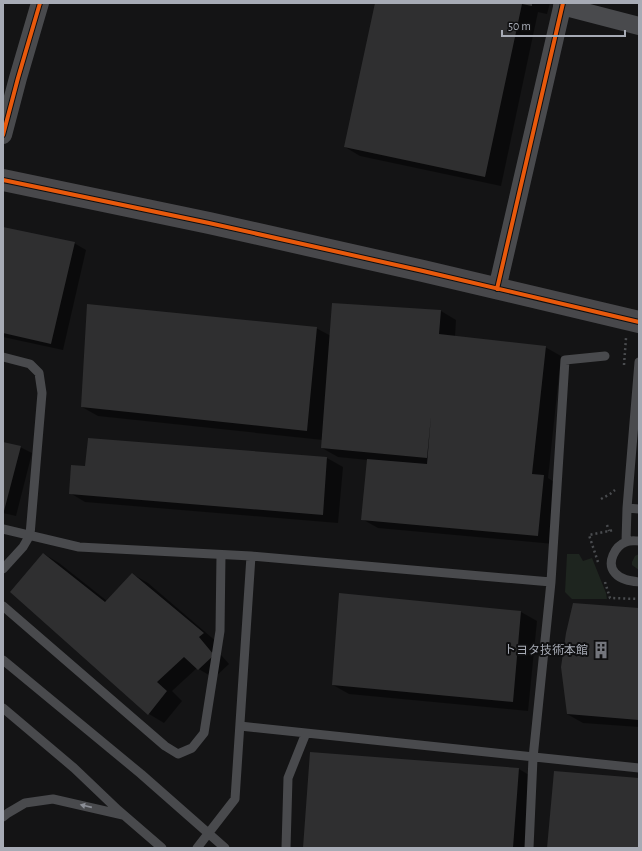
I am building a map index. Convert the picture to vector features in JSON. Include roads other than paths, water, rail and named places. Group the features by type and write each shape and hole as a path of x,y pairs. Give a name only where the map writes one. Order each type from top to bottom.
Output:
{"street":[{"path":"3,135 40,3"},
{"path":"497,289 562,4 639,26"},
{"path":"3,180 209,224 639,322"}],"lane":[{"path":"529,848 533,758 550,582 565,360 605,356"},
{"path":"3,358 30,364 39,373 42,393 30,535 23,547 3,569"},
{"path":"626,542 626,508 639,362"},
{"path":"626,508 639,509"},
{"path":"3,529 79,547 251,556 550,582"},
{"path":"639,541 626,542 616,549 611,562 615,572 622,578 639,582"},
{"path":"3,606 165,746 178,754 192,748 204,733 220,631 221,554"},
{"path":"197,848 235,799 251,556"},
{"path":"3,660 141,774 225,848"},
{"path":"3,708 74,768 162,848"},
{"path":"240,726 639,768"},
{"path":"286,848 288,778 306,733"},
{"path":"5,817 25,803 53,799 124,815"}],"place":[{"name":"トヨタ技術本館","path":"601,650"}]}
